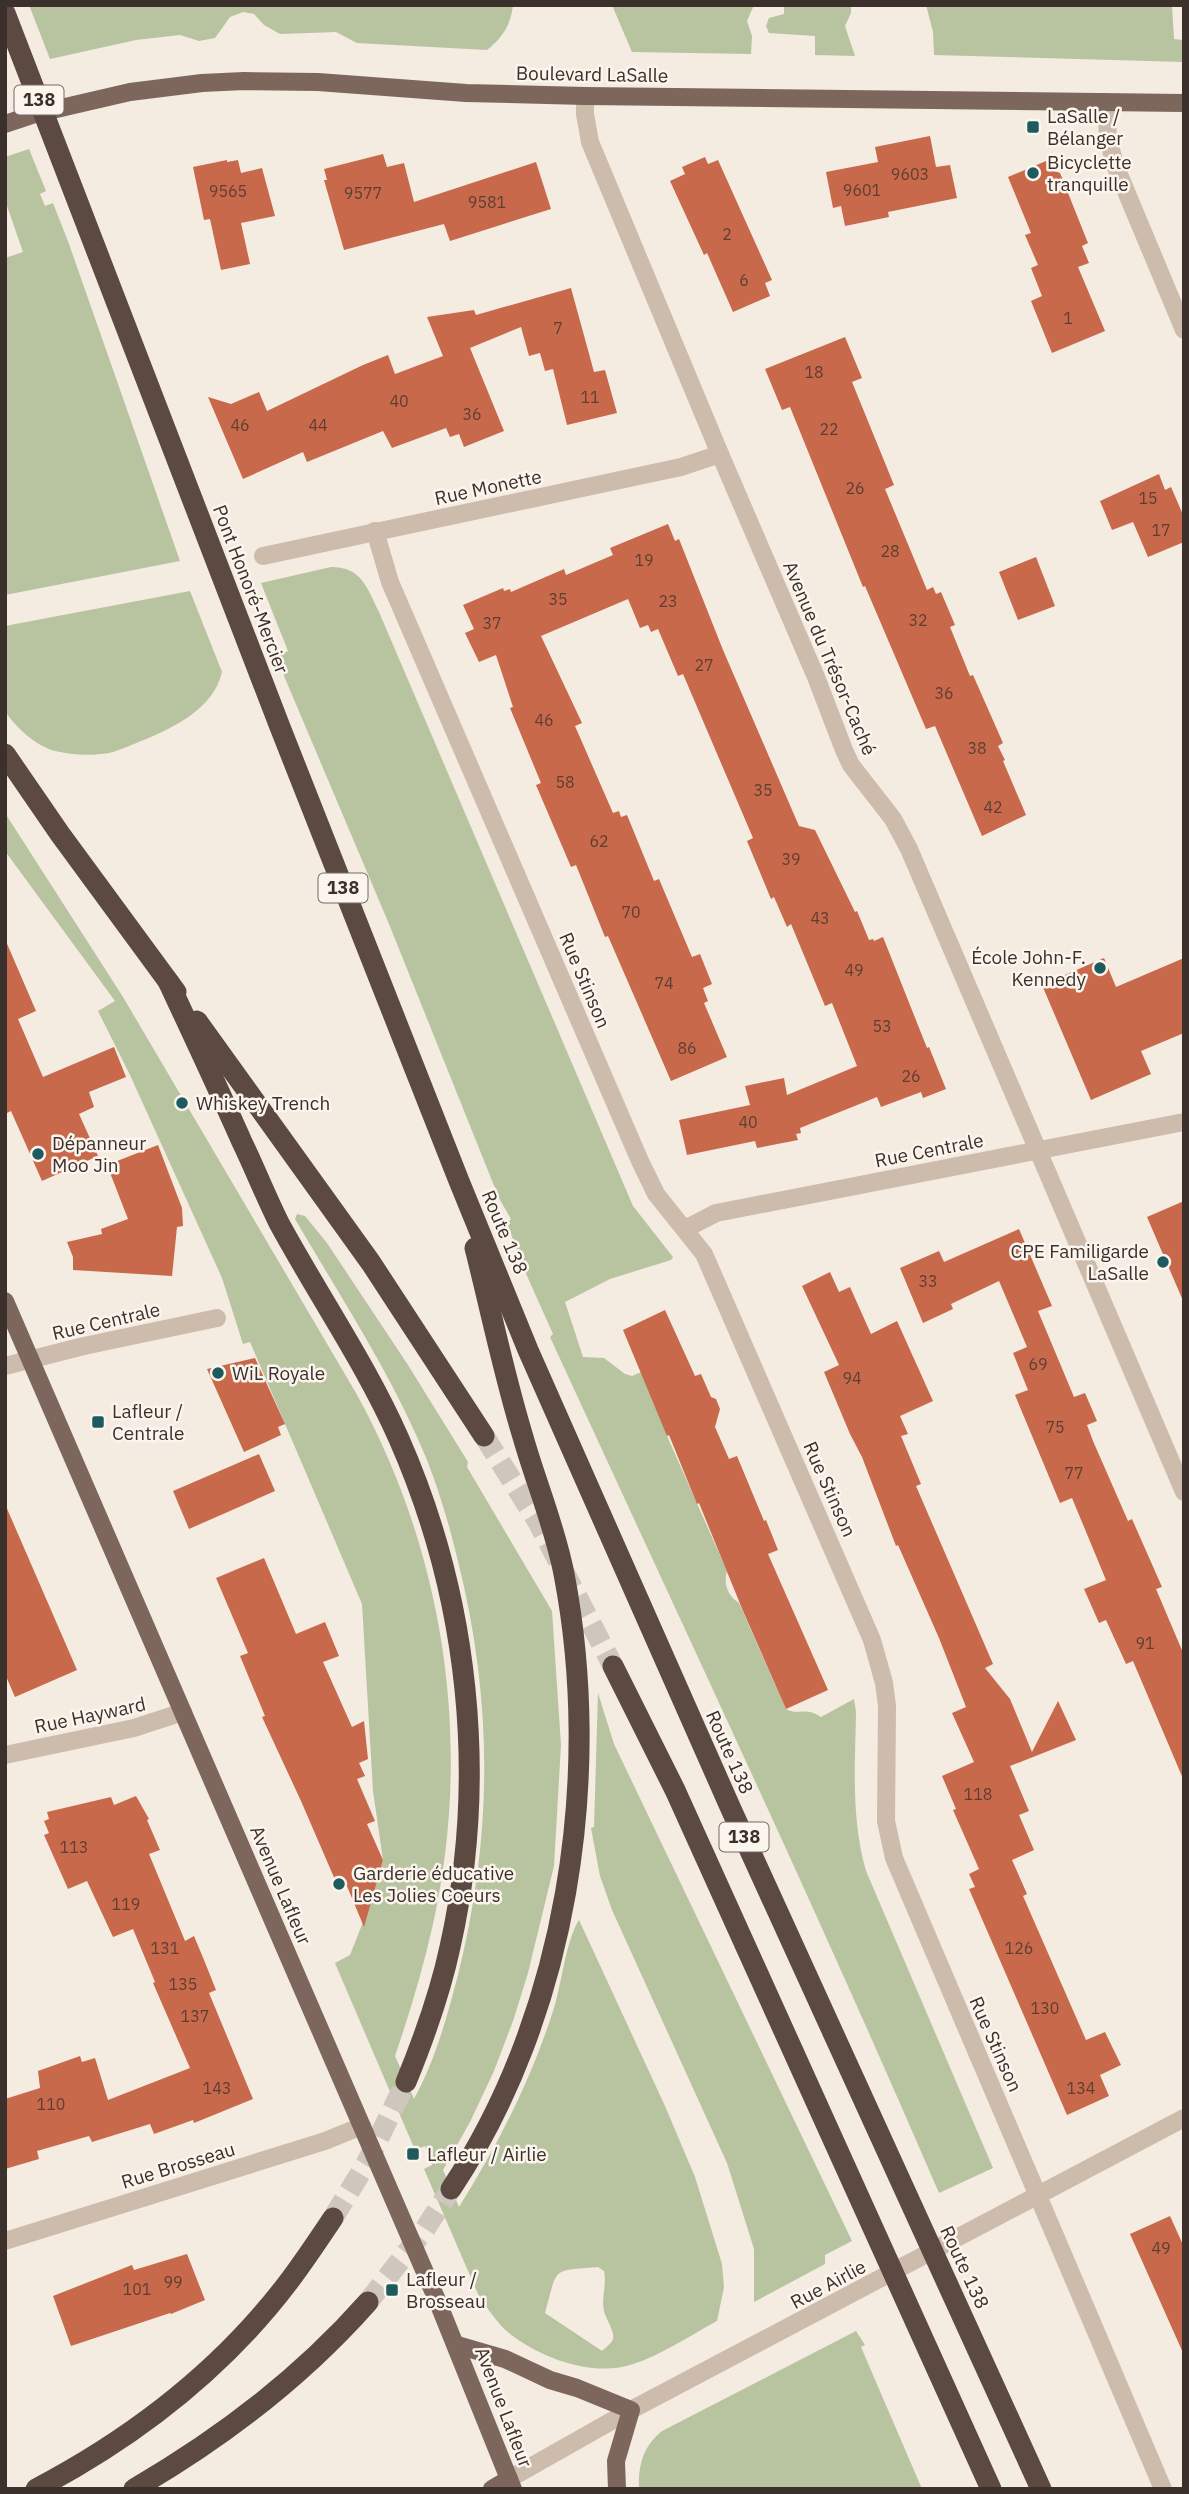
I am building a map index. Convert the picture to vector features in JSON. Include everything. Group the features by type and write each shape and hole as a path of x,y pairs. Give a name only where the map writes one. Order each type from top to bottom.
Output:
{"highway":[{"name":"Pont Honoré-Mercier","path":"5,13 204,532 458,1181"},
{"path":"5,754 370,1263 484,1436"},
{"path":"169,981 279,1222 334,1316 399,1439 429,1516 453,1605 465,1683 468,1729 468,1819 464,1861 442,1981 425,2036 406,2082"},
{"path":"451,2189 471,2160 507,2086 527,2038 546,1978 570,1864 579,1756 577,1675 564,1572 545,1500 523,1438 458,1181"},
{"name":"Route 138","path":"458,1181 528,1350 654,1638 1041,2489"},
{"name":"138","path":"613,1666 675,1790 991,2489"},
{"path":"36,2489 137,2428 202,2375 248,2329 290,2281 332,2218"},
{"path":"134,2489 213,2440 255,2409 327,2347 368,2302"}],"main road":[{"name":"Boulevard LaSalle","path":"5,124 35,114 130,92 191,84 244,81 318,82 466,93 585,96 1184,103"},
{"name":"Avenue Lafleur","path":"5,1301 457,2345 509,2485"},
{"path":"457,2345 505,2359 550,2380 631,2410 616,2461 617,2489"},
{"name":"Rue Airlie","path":"492,2489 509,2485"}],"street":[{"name":"Avenue du Trésor-Caché","path":"585,96 590,142 816,677 844,750 851,765 892,819 909,849 1184,1492"},
{"path":"1106,102 1107,128 1115,165 1184,330"},
{"name":"Rue Monette","path":"263,556 681,467 720,454"},
{"name":"Rue Stinson","path":"375,531 390,582 640,1161 656,1194 704,1254 872,1640 884,1683 887,1706 886,1821 894,1858 1163,2489"},
{"name":"Rue Centrale","path":"685,1229 716,1213 1184,1122"},
{"name":"Rue Centrale","path":"5,1366 217,1318"},
{"name":"Rue Hayward","path":"5,1755 134,1728 183,1712"},
{"name":"Rue Airlie","path":"509,2485 631,2410 1184,2118"},
{"name":"Rue Brosseau","path":"5,2241 325,2141 362,2126"}],"green space":[{"path":"29,5 513,5 505,31 487,50 357,43 336,32 280,34 264,25 254,14 243,12 230,17 215,38 199,41 180,35 136,40 50,59"},
{"path":"612,5 754,5 747,21 752,36 751,54 632,52"},
{"path":"784,5 851,5 851,13 845,26 855,56 815,55 815,36 769,33 766,26 769,18 784,14"},
{"path":"926,5 1172,5 1174,39 1184,40 1184,62 934,55 933,32"},
{"path":"29,149 46,191 40,194 45,206 53,203 69,244 180,561 5,595 5,258 23,252 5,200 5,157"},
{"path":"331,567 357,575 371,595 633,1206 673,1257 671,1260 610,1279 565,1302 583,1357 604,1358 625,1374 632,1376 670,1360 667,1436 727,1571 727,1589 739,1603 786,1709 811,1712 821,1717 854,1699 856,1812 866,1871 993,2168 939,2193 796,1871 550,1337 553,1334 507,1223 511,1219 499,1198 389,924 276,657 288,651 261,583"},
{"path":"190,591 222,672 209,698 188,717 118,750 82,755 55,751 41,745 20,729 5,711 5,626"},
{"path":"5,813 123,997 356,1393 387,1455 411,1519 430,1584 443,1651 450,1719 450,1788 445,1856 425,1957 395,2056 414,2099 434,2054 458,1975 478,1871 484,1768 478,1665 458,1561 427,1460 399,1398 295,1219 297,1214 305,1216 327,1243 408,1365 468,1462 467,1467 552,1611 561,1745 554,1866 528,1973 513,2021 494,2071 443,2170 459,2207 487,2160 525,2085 554,2008 567,1950 579,1920 695,2177 722,2264 724,2287 717,2321 652,2356 616,2368 586,2367 542,2353 505,2330 478,2294 424,2169 432,2165 425,2146 415,2150 335,1963 350,1955 369,1907 383,1860 373,1791 362,1604 250,1342 243,1344 222,1278 98,1011 115,1001 5,851","holes":["598,2267 604,2271 603,2306 613,2339 602,2351 545,2313 558,2274 571,2269"]},
{"path":"598,1693 614,1744 852,2241 825,2255 825,2264 754,2302 754,2249 727,2163 612,1910 600,1876 591,1828 594,1827"},
{"path":"856,2331 865,2345 861,2347 922,2489 639,2489 639,2472 643,2457 650,2443 662,2431"}],"building":[{"path":"930,136 936,167 950,165 957,198 888,212 889,217 845,226 841,206 833,208 826,172 878,162 875,147"},
{"path":"383,154 387,167 404,163 414,202 536,162 551,209 450,241 444,224 344,250 324,180 327,180 324,169"},
{"path":"705,157 708,164 718,160 772,280 765,283 770,296 733,312 707,253 704,255 670,181 685,174 682,167"},
{"path":"238,160 241,173 262,168 275,216 241,223 250,264 221,270 210,219 204,220 193,167"},
{"path":"1046,161 1049,169 1060,173 1088,243 1082,246 1089,263 1078,267 1105,331 1052,353 1031,301 1042,296 1031,268 1038,265 1025,235 1031,233 1008,177"},
{"path":"571,288 594,372 605,370 617,413 567,425 553,369 545,371 540,353 529,356 521,327 470,348 504,431 464,447 459,434 450,437 446,428 392,448 383,431 307,462 303,452 243,479 208,397 231,404 259,392 267,411 388,355 395,374 443,356 427,317 474,310 476,315"},
{"path":"845,337 862,378 852,382 894,485 885,489 927,590 933,587 936,594 941,592 955,625 950,627 970,676 973,675 1003,743 998,746 1026,815 982,836 935,726 926,729 865,586 863,587 790,407 782,410 765,369"},
{"path":"1159,474 1165,490 1171,487 1184,517 1184,542 1148,557 1133,522 1112,530 1100,501"},
{"path":"668,524 675,541 679,539 723,650 799,826 815,830 869,940 883,937 946,1089 923,1098 921,1092 881,1107 877,1097 800,1128 801,1133 796,1134 798,1140 757,1148 755,1141 687,1155 679,1120 750,1105 745,1086 784,1078 787,1095 857,1066 832,1003 825,1006 791,924 787,927 774,897 771,899 747,841 753,838 683,674 678,676 658,629 651,632 648,625 640,628 628,599 541,636 582,723 575,726 613,813 619,811 621,817 627,815 654,881 659,879 692,957 700,954 712,984 703,988 708,1001 704,1003 727,1057 671,1081 608,936 605,937 576,865 571,867 536,785 541,783 510,708 513,707 496,655 479,662 465,633 474,629 463,605 503,588 504,591 510,589 511,592 564,569 566,575 613,555 610,548"},
{"path":"1036,557 1055,606 1018,620 999,572"},
{"path":"5,939 36,1011 18,1019 43,1077 114,1047 126,1077 89,1092 94,1107 79,1114 98,1156 42,1181 11,1111 5,1114"},
{"path":"1104,958 1116,987 1184,958 1184,1033 1141,1051 1151,1074 1091,1100 1042,985"},
{"path":"158,1145 182,1208 183,1226 177,1227 172,1276 73,1270 73,1257 67,1242 102,1234 101,1229 128,1219 107,1165"},
{"path":"1184,1201 1184,1303 1147,1217"},
{"path":"1019,1229 1052,1306 1038,1311 1074,1397 1085,1393 1097,1421 1087,1425 1128,1521 1132,1519 1162,1587 1156,1589 1184,1655 1184,1781 1133,1661 1126,1664 1106,1620 1099,1623 1084,1589 1106,1580 1072,1498 1060,1503 1015,1395 1028,1390 1013,1353 1027,1347 999,1281 951,1304 953,1309 923,1323 900,1268 939,1251 944,1262"},
{"path":"830,1272 839,1292 850,1287 871,1334 897,1321 933,1401 900,1416 908,1434 901,1436 921,1484 916,1486 993,1664 985,1668 1010,1699 1032,1752 1058,1701 1076,1740 1010,1766 1029,1811 1019,1815 1034,1850 1012,1860 1027,1894 1023,1896 1086,2040 1105,2032 1121,2065 1100,2075 1109,2096 1067,2115 969,1889 975,1887 969,1874 979,1869 953,1810 956,1809 942,1776 974,1762 952,1713 966,1707 824,1372 839,1365 802,1286"},
{"path":"665,1310 695,1376 701,1374 711,1397 716,1399 720,1409 715,1427 729,1459 737,1456 764,1521 766,1520 778,1550 768,1554 828,1690 786,1709 623,1330"},
{"path":"255,1358 285,1424 278,1427 281,1435 244,1452 207,1369"},
{"path":"259,1454 275,1491 189,1529 173,1491"},
{"path":"5,1504 77,1670 15,1697 5,1674"},
{"path":"264,1558 296,1634 325,1622 339,1656 323,1662 352,1727 364,1721 368,1759 359,1763 365,1776 357,1779 375,1821 367,1824 383,1860 364,1927 344,1879 336,1882 262,1717 265,1716 240,1656 248,1653 216,1578"},
{"path":"136,1796 149,1819 147,1820 160,1850 149,1854 185,1941 194,1936 216,1990 209,1993 253,2099 194,2123 193,2120 154,2134 150,2124 92,2142 89,2136 37,2151 39,2159 5,2169 5,2099 40,2088 38,2071 80,2056 82,2062 95,2058 108,2100 190,2068 133,1929 113,1937 87,1881 68,1889 44,1835 49,1833 44,1821 49,1819 47,1812 111,1797 114,1805"},
{"path":"1170,2216 1184,2247 1184,2355 1130,2234"},
{"path":"187,2254 205,2300 171,2314 71,2346 53,2296 132,2265 134,2270"}],"tunnel":[{"path":"484,1436 538,1522 613,1666"},
{"path":"333,2218 366,2164 406,2082"},
{"path":"368,2302 425,2229 451,2189"}],"place":[{"name":"LaSalle / Bélanger","path":"1033,127"},
{"name":"Bicyclette tranquille","path":"1033,173"},
{"name":"École John-F. Kennedy","path":"1100,968"},
{"name":"Whiskey Trench","path":"182,1103"},
{"name":"Dépanneur Moo Jin","path":"38,1154"},
{"name":"CPE Familigarde LaSalle","path":"1163,1262"},
{"name":"WiL Royale","path":"218,1373"},
{"name":"Lafleur / Centrale","path":"98,1422"},
{"name":"Garderie éducative Les Jolies Coeurs","path":"339,1884"},
{"name":"Lafleur / Airlie","path":"413,2154"},
{"name":"Lafleur / Brosseau","path":"392,2290"}]}
